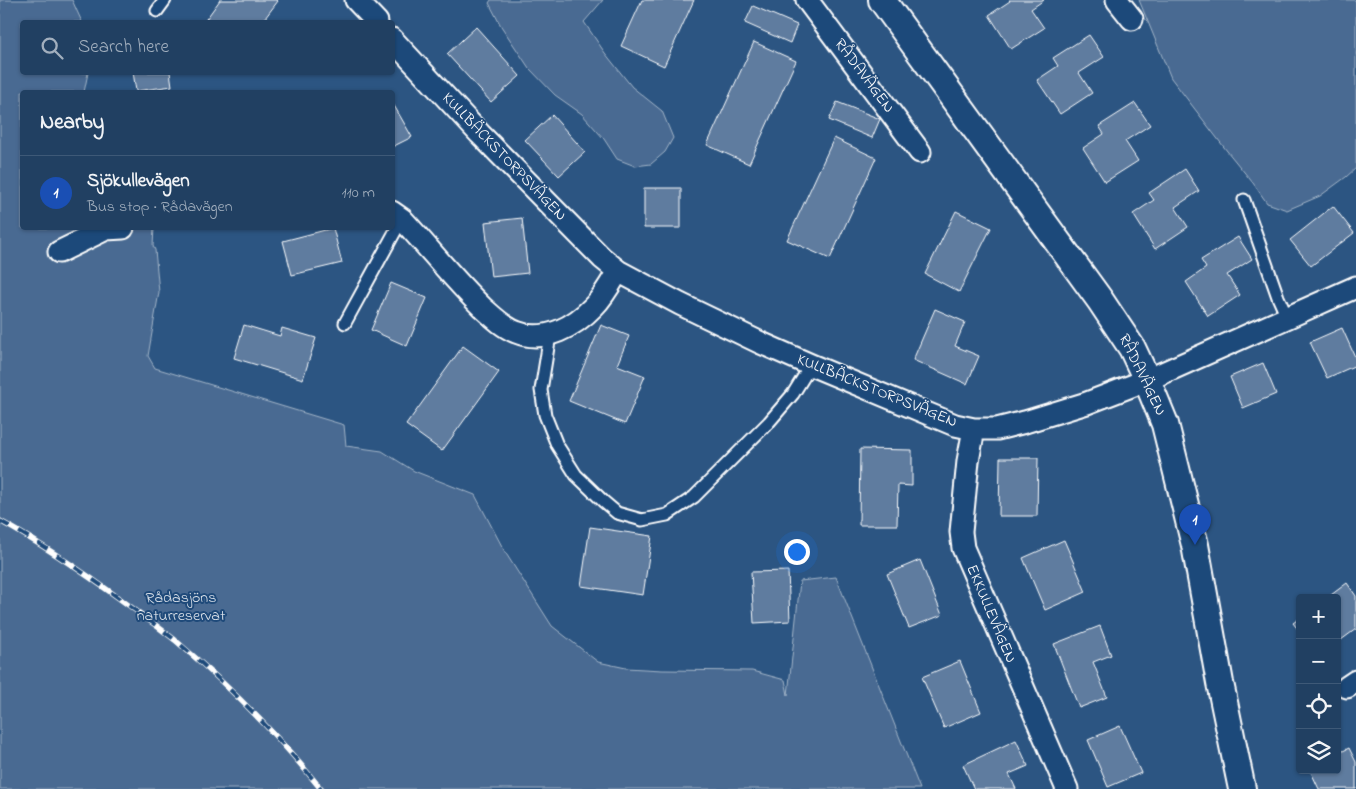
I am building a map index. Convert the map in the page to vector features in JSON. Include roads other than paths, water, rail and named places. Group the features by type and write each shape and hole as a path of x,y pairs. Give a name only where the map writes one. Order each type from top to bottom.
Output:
{"street":[{"path":"356,0 375,20"},
{"name":"RÅDAVÄGEN","path":"807,0 920,152"},
{"name":"RÅDAVÄGEN","path":"882,0 1100,300 1132,348 1147,380 1165,424 1195,545 1220,683 1242,789"},
{"path":"1117,0 1132,19"},
{"name":"KULLBÄCKSTORPSVÄGEN","path":"395,42 602,258 618,271 680,304 811,365 955,425 974,429 997,428 1025,422 1087,403 1147,380 1356,287"},
{"path":"397,216 471,297 497,321 516,333 533,336 550,335 572,325 594,306 618,271"},
{"path":"59,252 104,230"},
{"name":"EKKULLEVÄGEN","path":"974,429 968,461 962,532 963,548 1067,789"}],"lane":[{"path":"157,11 165,0"},
{"path":"1244,200 1278,297 1287,317"},
{"path":"345,323 390,230"},
{"path":"550,335 541,390 545,416 557,445 576,475 604,502 618,512 642,520 667,515 694,497 769,422 793,394 811,365"}],"railway":[{"path":"0,521 80,571 175,640 252,711 288,749 321,789"}],"place":[{"name":"Sjökullevägen","path":"1195,545"}],"park label":[{"name":"Rådasjöns naturreservat","path":"181,607"}]}
